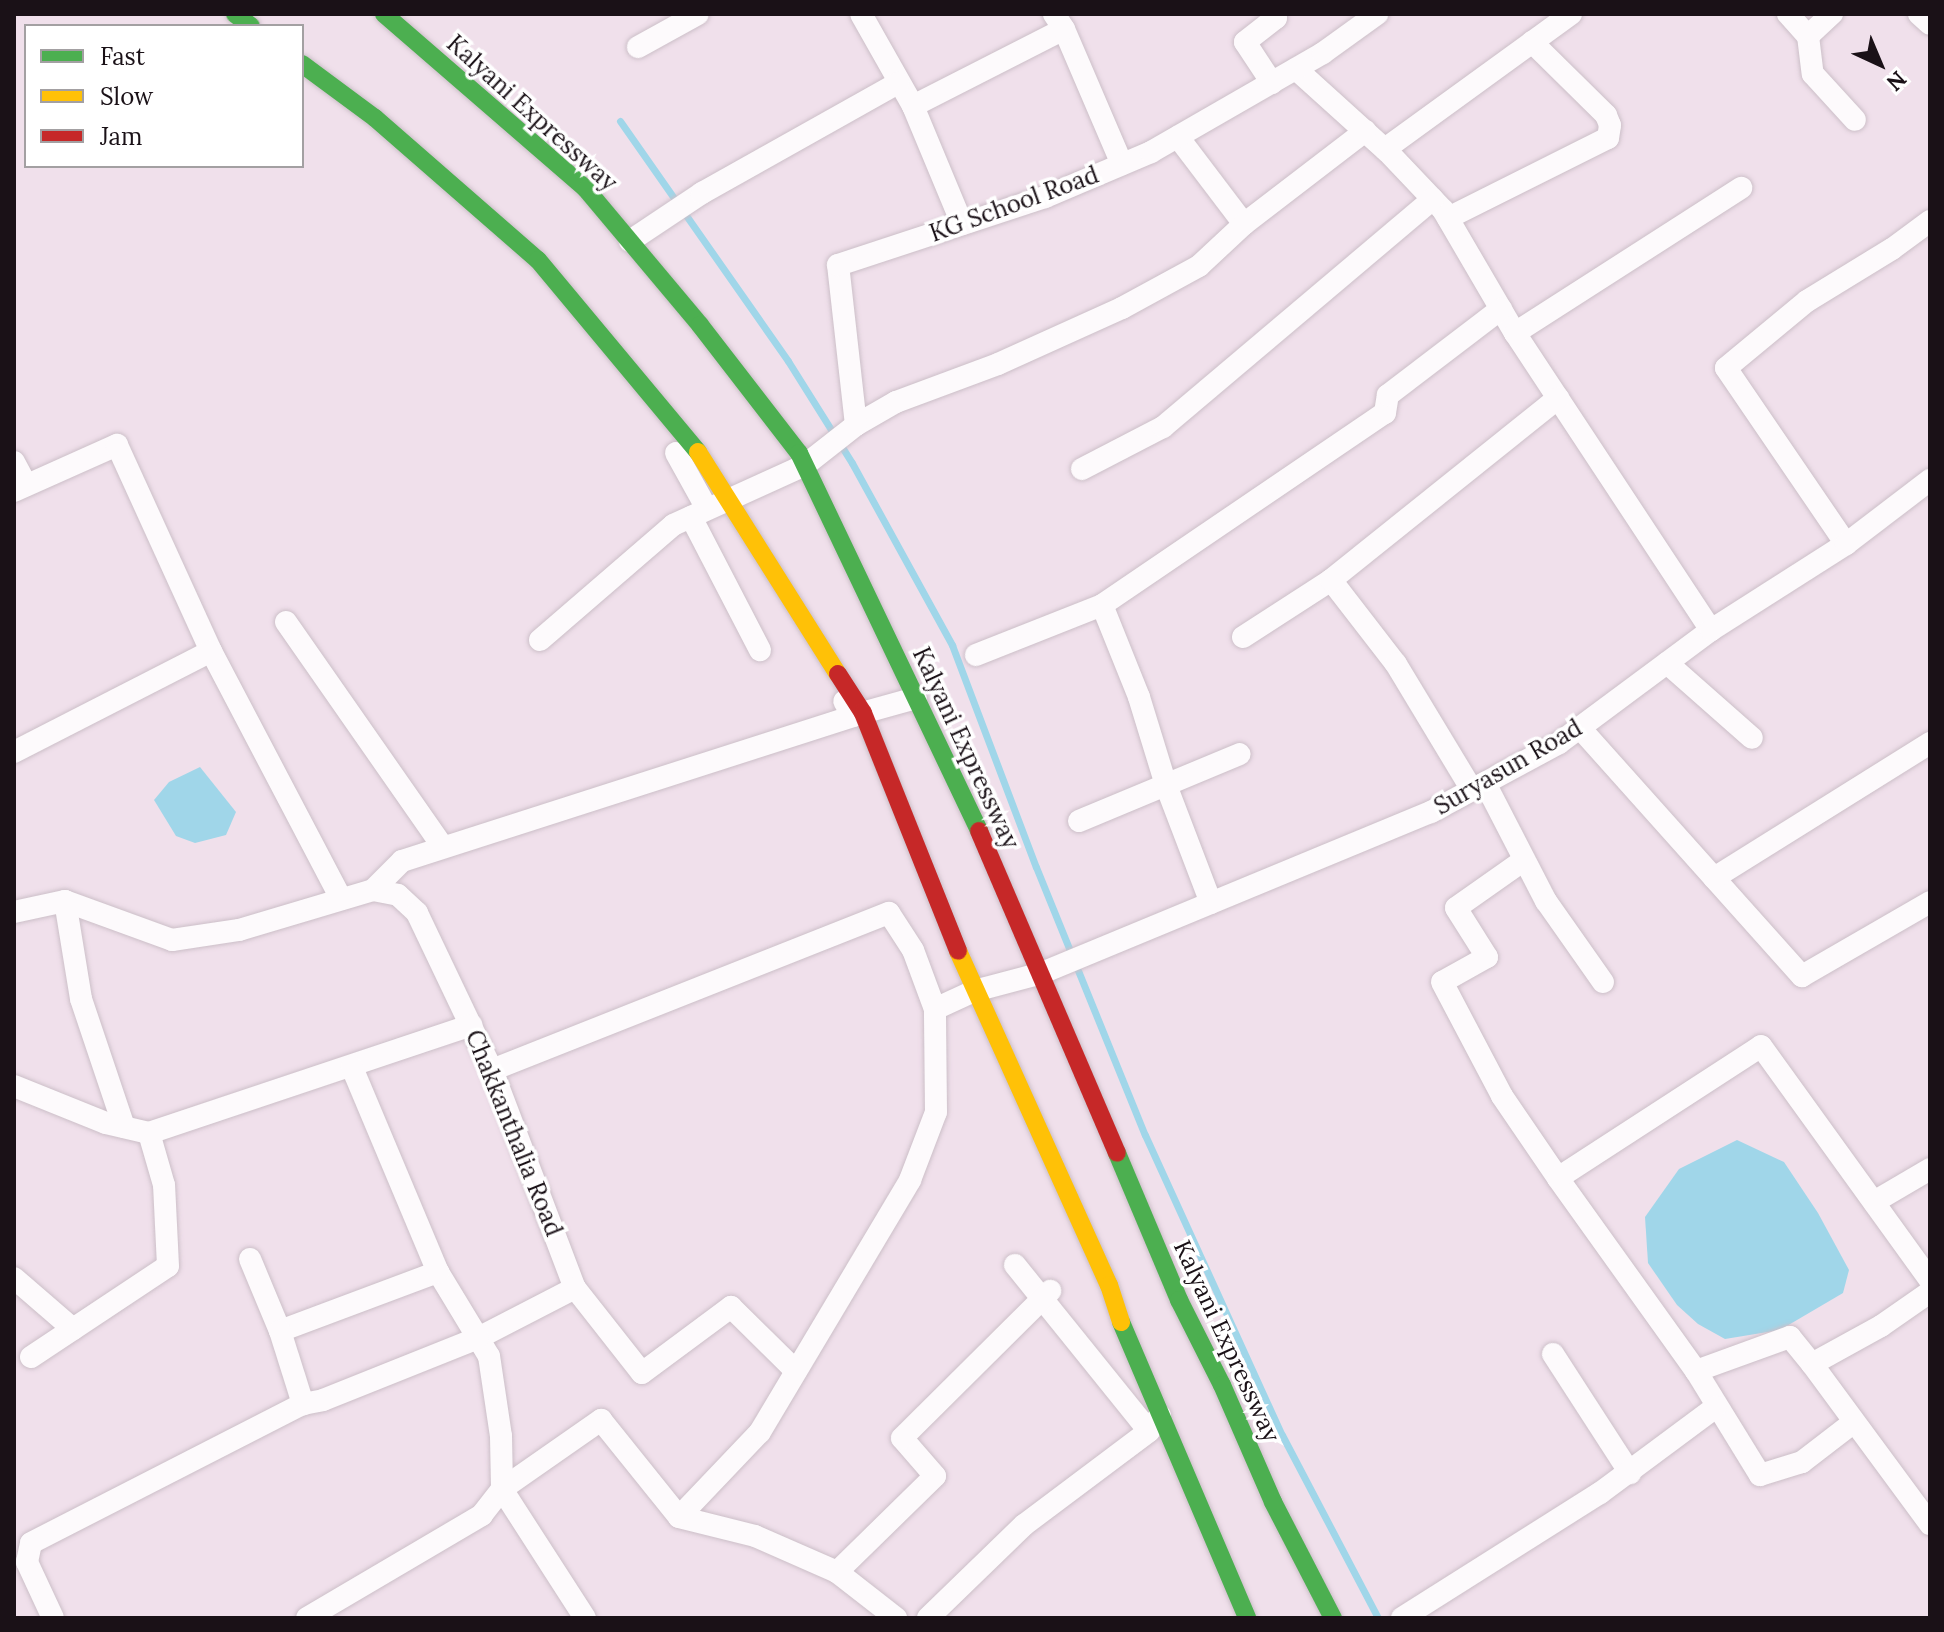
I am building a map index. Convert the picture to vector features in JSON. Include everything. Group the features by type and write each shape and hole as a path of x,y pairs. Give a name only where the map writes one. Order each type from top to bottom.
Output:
{"highway":[{"name":"Kalyani Expressway","path":"384,14 586,189 700,325 805,465 1042,973 1167,1274 1273,1502 1333,1618"},
{"path":"304,65 375,118 538,260 696,448 713,506"},
{"path":"858,714 974,991 1109,1285 1154,1423 1247,1618"},
{"path":"1152,1297 1167,1274"},
{"path":"1109,1285 1132,1295"}],"street":[{"path":"638,47 698,14"},
{"path":"861,14 913,106 962,224"},
{"path":"1272,83 1245,42 1276,18 1273,14"},
{"name":"KG School Road","path":"856,425 838,265 1045,197 1122,164 1178,137 1296,69 1377,14"},
{"path":"1385,149 1571,14"},
{"path":"1788,14 1808,36 1813,74 1855,120"},
{"path":"1808,36 1832,14"},
{"path":"1919,14 1930,24"},
{"path":"913,106 1059,21 1122,164"},
{"path":"1448,218 1608,138 1610,125 1606,115 1532,42"},
{"path":"1296,69 1385,149 1448,218 1515,333 1711,630"},
{"path":"630,241 702,193 898,83"},
{"path":"540,640 673,525 805,465 856,425 896,402 998,364 1122,308 1199,266 1244,224 1365,131"},
{"path":"1178,137 1244,224"},
{"path":"1515,333 1741,188"},
{"path":"1082,469 1163,427 1433,199"},
{"path":"1846,544 1726,368 1807,301 1892,249 1930,221"},
{"path":"556,302 668,439 858,714"},
{"path":"976,655 1102,605 1385,413 1388,395 1501,309"},
{"path":"1243,637 1331,580 1558,398"},
{"path":"14,462 20,488 117,445 211,651 341,899"},
{"name":"Suryasun Road","path":"935,1009 974,991 1042,973 1431,812 1580,728 1711,630 1846,544 1930,480"},
{"path":"713,506 760,650"},
{"path":"1331,580 1396,664 1478,787 1546,901 1603,982"},
{"path":"1102,605 1139,697 1166,785 1211,903"},
{"path":"286,622 443,847"},
{"path":"14,752 211,651"},
{"path":"1667,663 1752,738"},
{"path":"14,912 65,901 172,940 239,930 373,890 402,861 916,698"},
{"path":"1580,728 1802,976 1930,902"},
{"path":"1714,878 1930,743"},
{"path":"1079,821 1240,754"},
{"path":"1524,860 1456,908 1487,957 1442,982 1502,1096 1696,1371 1760,1475 1802,1462 1854,1422"},
{"name":"Chakkanthalia Road","path":"373,890 398,895 417,913 492,1070 575,1288 642,1373 731,1307 796,1371"},
{"path":"65,901 81,999 124,1127"},
{"path":"492,1070 889,913 913,950 935,1009 936,1112 916,1166 760,1432 679,1517"},
{"path":"14,1086 124,1127 149,1133 471,1025"},
{"path":"1558,1178 1761,1046 1930,1280"},
{"path":"352,1067 438,1272 489,1356 501,1436 502,1489 585,1618"},
{"path":"31,1357 168,1266 164,1185 149,1133"},
{"path":"1874,1202 1930,1169"},
{"path":"250,1259 280,1331 303,1404"},
{"path":"928,1618 1024,1525 1154,1423 1046,1295 1015,1265"},
{"path":"280,1331 438,1272"},
{"path":"14,1278 73,1329"},
{"path":"44,1614 22,1543 31,1543 303,1404 323,1400 478,1338 575,1288"},
{"path":"1812,1364 1881,1326 1930,1292"},
{"path":"837,1572 935,1476 902,1438 1046,1295"},
{"path":"1696,1371 1790,1337 1930,1524"},
{"path":"1553,1354 1630,1473"},
{"path":"1402,1618 1630,1473 1716,1407"},
{"path":"307,1618 342,1610 482,1515 502,1489 601,1420 679,1517 755,1536 837,1572 896,1618"}],"water":[{"path":"200,767 236,812 226,835 195,843 176,836 154,800 169,782"},
{"path":"1737,1140 1784,1162 1818,1213 1849,1270 1843,1293 1780,1330 1725,1339 1698,1324 1677,1305 1648,1263 1645,1217 1679,1169"}],"waterway":[{"path":"620,121 788,361 852,463 952,645 1036,867 1145,1135 1282,1435 1378,1618"}],"traffic: fast":[{"path":"235,14 248,24"},
{"path":"384,14 586,189 700,325 799,453 979,831"},
{"path":"304,65 375,118 538,260 698,452"},
{"path":"1117,1153 1179,1300 1222,1385 1273,1502 1333,1618"},
{"path":"1121,1322 1247,1618"}],"traffic: slow":[{"path":"698,452 838,674"},
{"path":"958,951 1109,1285 1121,1322"}],"traffic: jam":[{"path":"838,674 863,713 958,951"},
{"path":"979,831 1117,1153"}]}
